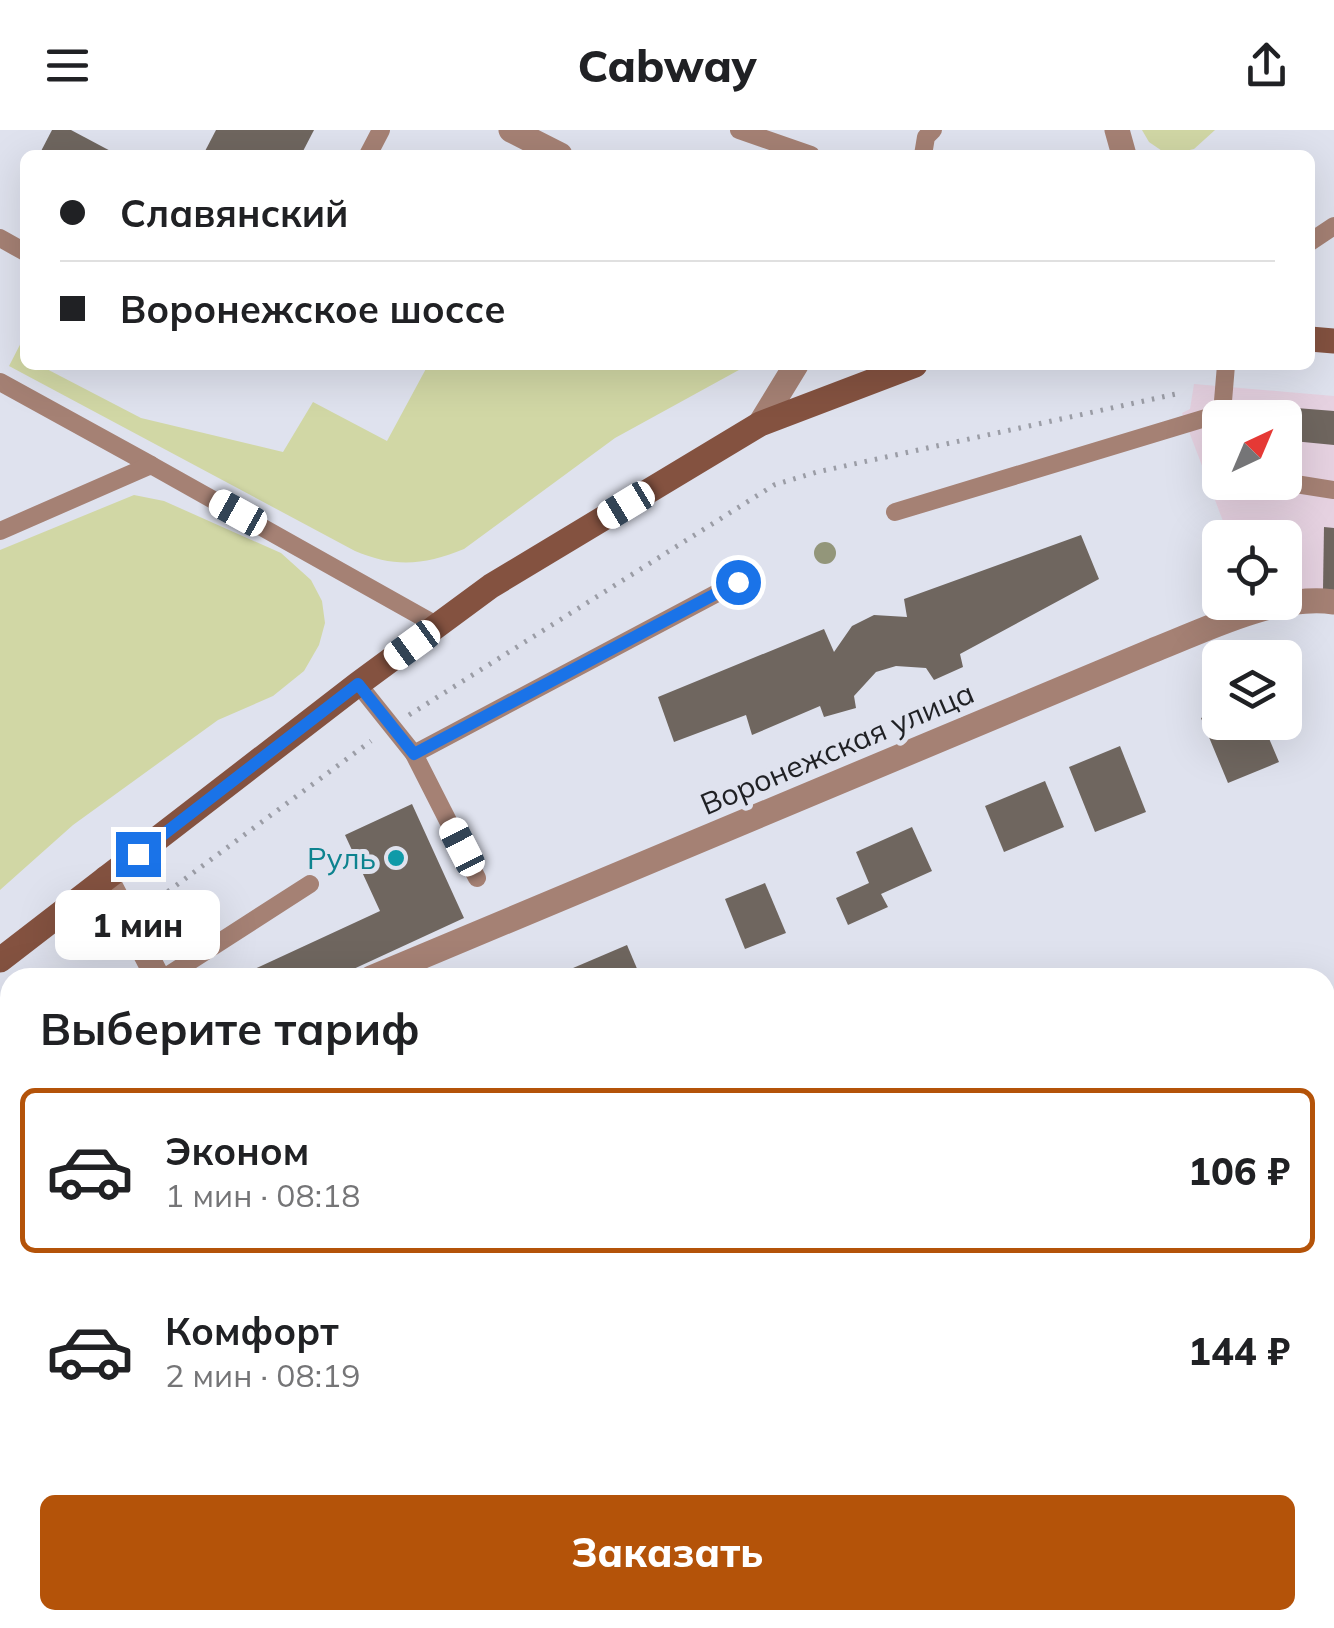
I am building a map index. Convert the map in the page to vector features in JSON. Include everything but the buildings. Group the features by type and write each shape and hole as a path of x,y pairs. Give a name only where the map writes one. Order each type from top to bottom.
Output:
{"main road":[{"path":"0,960 491,586 760,424 901,370"}],"street":[{"path":"511,130 546,143"},
{"path":"760,424 793,370"},
{"name":"Воронежская улица","path":"396,968 1154,650 1249,613 1313,599 1334,602"},
{"path":"106,878 155,968"}],"lane":[{"path":"739,130 797,150"},
{"path":"1224,400 1226,370"},
{"path":"0,382 438,626"},
{"path":"896,512 1202,422"},
{"path":"0,531 150,464"},
{"path":"1302,485 1334,490"},
{"path":"414,754 738,582"},
{"path":"358,684 414,754 477,878"},
{"path":"177,968 310,884"}],"path":[{"path":"128,920 392,726 774,484 1176,394"}],"shaded area":[{"path":"1194,384 1334,396 1334,590 1302,592 1302,520 1223,520 1215,500 1302,500 1302,400 1202,400 1202,466 1182,413 1190,409"}],"green space":[{"path":"1142,130 1215,130 1190,150 1161,150 1149,142"},
{"path":"20,345 20,370 49,370 141,418 283,452 313,402 387,441 425,370 739,370 615,438 464,549 423,561 397,562 355,551 9,366"},
{"path":"134,495 164,501 281,553 311,580 322,601 325,623 319,645 304,671 273,696 218,720 73,825 0,890 0,550"}],"place":[{"name":"Руль","path":"396,858"}],"route":[{"path":"138,854 358,684 414,754 738,582"}]}
